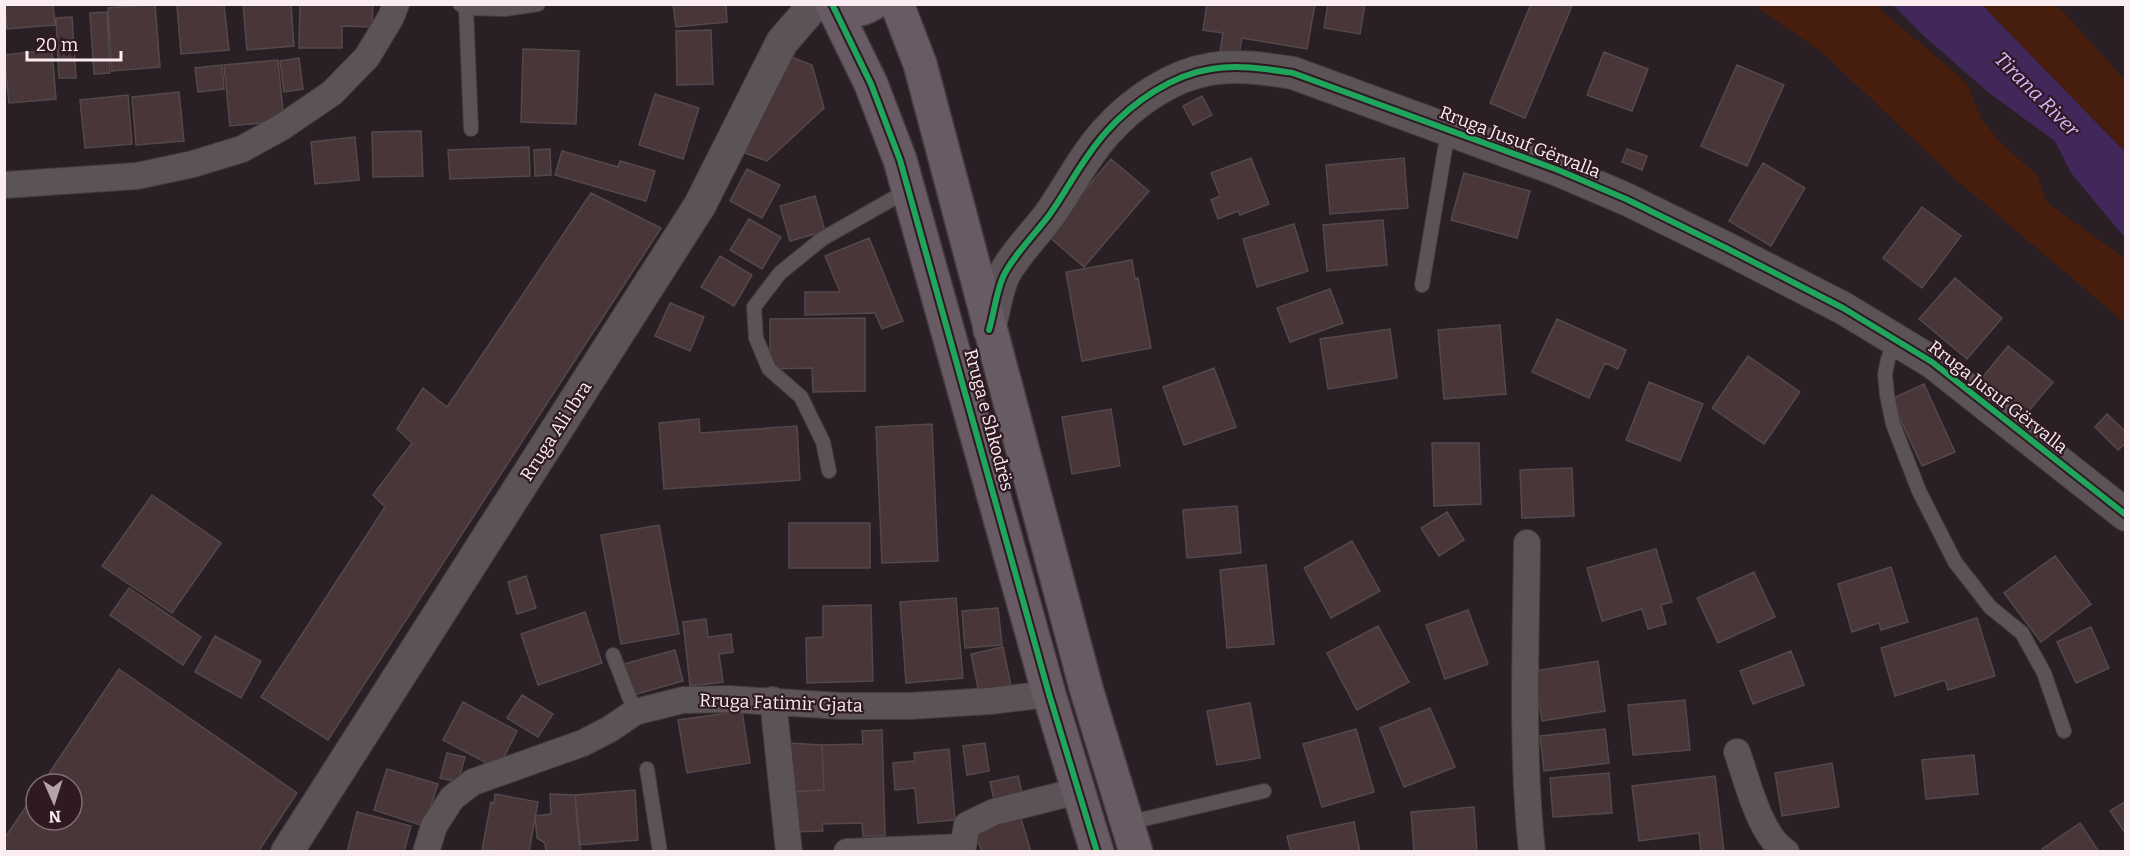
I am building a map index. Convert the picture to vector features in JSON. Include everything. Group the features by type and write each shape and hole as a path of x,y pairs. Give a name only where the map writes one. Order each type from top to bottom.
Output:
{"main road":[{"path":"833,4 841,9 853,11 865,9 872,4"},
{"name":"Rruga e Shkodrës","path":"833,4 871,84 900,160 1049,694 1097,852"},
{"name":"Rruga e Shkodrës","path":"897,4 920,64 966,244 1086,688 1131,837"}],"street":[{"path":"4,185 137,176 193,164 242,149 282,127 332,93 367,57 391,17 396,4"},
{"name":"Rruga Ali Ibra","path":"287,852 700,205 782,42 815,4"},
{"name":"Rruga Jusuf Gërvalla","path":"989,330 1003,276 1050,214 1083,162 1107,130 1136,105 1162,86 1211,68 1262,68 1293,73 1558,170 1626,199 1832,303 1932,362 2126,515"},
{"name":"Rruga Jusuf Gërvalla","path":"966,244 998,255 1028,242"},
{"path":"1527,543 1526,794 1532,852"},
{"name":"Rruga Fatimir Gjata","path":"426,852 434,826 452,798 473,782 583,743 610,729 635,712 683,700 772,700 841,706 910,706 990,701 1049,694"},
{"path":"772,700 789,852"},
{"path":"1737,752 1760,814 1776,845 1786,852"},
{"path":"847,852 965,849 967,825 994,812 1078,791"}],"lane":[{"path":"471,129 463,6 505,9 538,4"},
{"path":"1422,285 1450,131"},
{"path":"829,471 823,442 801,397 769,369 756,338 754,307 780,273 822,239 908,190"},
{"path":"1896,340 1885,374 1887,395 1893,424 1919,491 1955,562 1990,607 2022,633 2043,673 2064,731"},
{"path":"613,655 635,712"},
{"path":"647,769 660,852"},
{"path":"1131,837 1264,791"}],"shaded area":[{"path":"1754,5 1875,5 1966,82 1981,118 1999,141 2038,176 2046,202 2125,258 2125,323 1954,178 1823,53"},
{"path":"1982,5 2057,5 2125,80 2125,152"}],"water":[{"name":"Tirana River","path":"1893,5 1982,5 2125,152 2125,238 2071,173 2055,141 1989,93 1925,37"}],"building":[{"path":"5,4 53,4 55,25 7,29"},
{"path":"155,4 160,67 112,71 108,8"},
{"path":"224,4 229,50 181,54 177,6"},
{"path":"243,4 291,4 294,46 247,50"},
{"path":"300,4 373,4 372,27 342,26 342,48 299,48"},
{"path":"673,4 726,4 727,22 676,27"},
{"path":"1207,4 1315,4 1307,49 1242,38 1239,54 1220,51 1223,33 1203,30"},
{"path":"1328,4 1365,4 1360,34 1324,28"},
{"path":"1531,4 1572,6 1525,118 1490,103"},
{"path":"107,12 110,73 94,74 90,13"},
{"path":"72,17 76,78 59,78 56,18"},
{"path":"711,30 713,84 677,85 676,31"},
{"path":"523,49 579,51 576,124 521,122"},
{"path":"52,50 56,99 9,103 4,55"},
{"path":"1604,52 1648,69 1632,111 1587,95"},
{"path":"786,55 812,65 824,108 767,161 745,153"},
{"path":"299,58 303,89 284,92 280,61"},
{"path":"278,60 284,121 230,126 224,65"},
{"path":"222,65 224,89 198,92 195,68"},
{"path":"1737,65 1784,85 1747,166 1701,146"},
{"path":"179,92 184,141 136,145 132,97"},
{"path":"655,94 699,108 683,159 639,145"},
{"path":"128,95 132,144 85,148 80,100"},
{"path":"1202,96 1212,115 1193,125 1183,106"},
{"path":"421,131 423,176 373,177 372,132"},
{"path":"355,137 359,180 315,184 311,142"},
{"path":"529,147 530,176 450,179 448,150"},
{"path":"550,149 551,175 535,176 534,150"},
{"path":"1627,149 1647,156 1642,170 1622,162"},
{"path":"562,151 618,167 620,161 655,171 646,201 555,175"},
{"path":"1251,158 1269,204 1240,215 1238,211 1218,219 1211,200 1220,196 1211,173"},
{"path":"1404,158 1408,208 1330,214 1326,165"},
{"path":"1111,159 1149,191 1084,267 1047,235"},
{"path":"1763,163 1805,188 1771,246 1729,221"},
{"path":"747,169 780,185 762,218 730,201"},
{"path":"1464,173 1530,191 1517,238 1451,220"},
{"path":"591,193 661,228 328,740 261,697 385,507 373,495 412,443 397,429 423,388 447,407"},
{"path":"815,196 825,231 790,241 780,206"},
{"path":"1922,207 1961,236 1922,288 1883,258"},
{"path":"749,219 781,237 762,269 730,250"},
{"path":"1383,220 1387,265 1327,271 1323,225"},
{"path":"1294,224 1308,271 1257,287 1243,239"},
{"path":"869,238 903,321 882,329 875,313 805,315 805,292 840,292 825,256"},
{"path":"720,256 752,275 734,306 701,287"},
{"path":"1132,260 1135,279 1138,278 1151,348 1082,361 1066,272"},
{"path":"1955,278 2002,318 1967,359 1919,319"},
{"path":"1330,289 1343,323 1290,342 1277,308"},
{"path":"670,303 704,317 690,351 655,336"},
{"path":"865,318 865,391 813,392 812,368 770,369 770,319"},
{"path":"1557,319 1626,350 1618,369 1605,363 1589,398 1532,372"},
{"path":"1500,325 1506,394 1444,399 1438,330"},
{"path":"1390,329 1397,378 1328,389 1320,339"},
{"path":"2008,346 2053,382 2022,419 1978,383"},
{"path":"1748,356 1800,392 1764,444 1712,408"},
{"path":"1214,368 1236,427 1184,445 1163,387"},
{"path":"1649,382 1703,404 1680,461 1626,440"},
{"path":"1924,384 1955,452 1922,466 1891,399"},
{"path":"1111,409 1120,466 1072,474 1062,417"},
{"path":"2107,414 2126,432 2126,443 2118,450 2095,427"},
{"path":"699,419 700,433 797,426 800,480 664,489 659,423"},
{"path":"932,424 938,561 882,563 876,427"},
{"path":"1432,443 1479,443 1481,504 1434,506"},
{"path":"1572,468 1574,516 1522,518 1520,470"},
{"path":"152,495 221,543 172,613 102,566"},
{"path":"1237,506 1241,553 1187,558 1183,510"},
{"path":"1447,512 1464,540 1439,556 1421,528"},
{"path":"789,523 870,523 870,568 789,568"},
{"path":"659,525 679,634 621,644 601,535"},
{"path":"1352,541 1380,591 1331,618 1304,568"},
{"path":"1656,549 1672,602 1661,605 1666,624 1648,629 1642,609 1602,621 1587,568"},
{"path":"2055,556 2091,604 2041,642 2004,593"},
{"path":"1266,565 1274,644 1227,648 1220,570"},
{"path":"1891,567 1908,622 1881,630 1879,623 1852,632 1838,584"},
{"path":"1754,572 1775,617 1718,643 1697,598"},
{"path":"526,576 536,608 517,614 508,582"},
{"path":"129,588 201,637 183,665 110,615"},
{"path":"956,598 963,678 906,683 900,602"},
{"path":"871,605 873,681 807,683 806,638 823,637 823,606"},
{"path":"998,608 1002,645 965,648 962,611"},
{"path":"1468,610 1488,664 1445,679 1426,625"},
{"path":"585,612 602,663 538,685 521,634"},
{"path":"1977,618 1995,676 1948,690 1945,680 1895,696 1881,648"},
{"path":"706,619 708,637 731,634 733,652 719,654 723,682 690,686 683,622"},
{"path":"1378,626 1409,682 1357,710 1327,653"},
{"path":"2091,627 2109,668 2076,683 2057,642"},
{"path":"215,636 261,661 241,698 195,672"},
{"path":"1003,647 1012,691 980,698 971,654"},
{"path":"675,650 683,681 633,695 624,664"},
{"path":"1791,651 1804,685 1753,704 1740,671"},
{"path":"1598,661 1605,711 1542,721 1534,671"},
{"path":"119,669 297,793 258,852 4,852 4,839 24,810 24,832 84,832 84,772 50,772"},
{"path":"522,695 553,714 538,737 507,718"},
{"path":"1685,700 1690,750 1633,755 1628,705"},
{"path":"463,702 517,731 498,769 443,740"},
{"path":"1250,703 1260,758 1217,765 1207,711"},
{"path":"1430,708 1455,767 1404,787 1380,728"},
{"path":"742,711 750,763 687,773 678,720"},
{"path":"1356,729 1374,792 1322,807 1303,744"},
{"path":"1605,729 1609,763 1544,771 1540,736"},
{"path":"882,730 885,836 863,836 862,823 822,824 823,831 793,832 792,792 824,790 822,745 863,744 862,731"},
{"path":"787,743 822,745 824,790 792,792"},
{"path":"985,743 989,771 967,775 963,746"},
{"path":"949,749 955,820 918,823 915,788 895,790 893,763 915,761 914,753"},
{"path":"447,753 465,757 458,782 440,778"},
{"path":"1974,755 1978,794 1926,799 1922,760"},
{"path":"1832,763 1839,807 1782,816 1775,773"},
{"path":"387,769 438,784 424,826 374,810"},
{"path":"1609,773 1612,813 1553,817 1550,778"},
{"path":"1018,776 1023,798 995,804 990,782"},
{"path":"1715,776 1724,852 1701,852 1699,833 1639,841 1632,786"},
{"path":"635,790 638,840 579,845 575,795"},
{"path":"495,794 538,802 529,852 482,850 491,802 494,803"},
{"path":"550,794 575,795 581,852 546,852 545,843 537,838 535,816 551,814"},
{"path":"2126,801 2126,834 2110,811"},
{"path":"1474,807 1477,852 1414,852 1411,812"},
{"path":"357,812 411,826 404,852 347,852"},
{"path":"1020,815 1031,852 982,852 973,827"},
{"path":"1354,822 1360,852 1291,852 1287,836"},
{"path":"2080,823 2099,852 2043,852 2042,849"}],"cycle path":[{"path":"832,4 871,84 900,160 1049,694 1097,852"},
{"path":"989,330 999,290 1007,270 1050,214 1084,161 1117,120 1154,91 1196,72 1242,67 1293,73 1558,170 1626,199 1843,308 1932,362 2126,515"}]}
